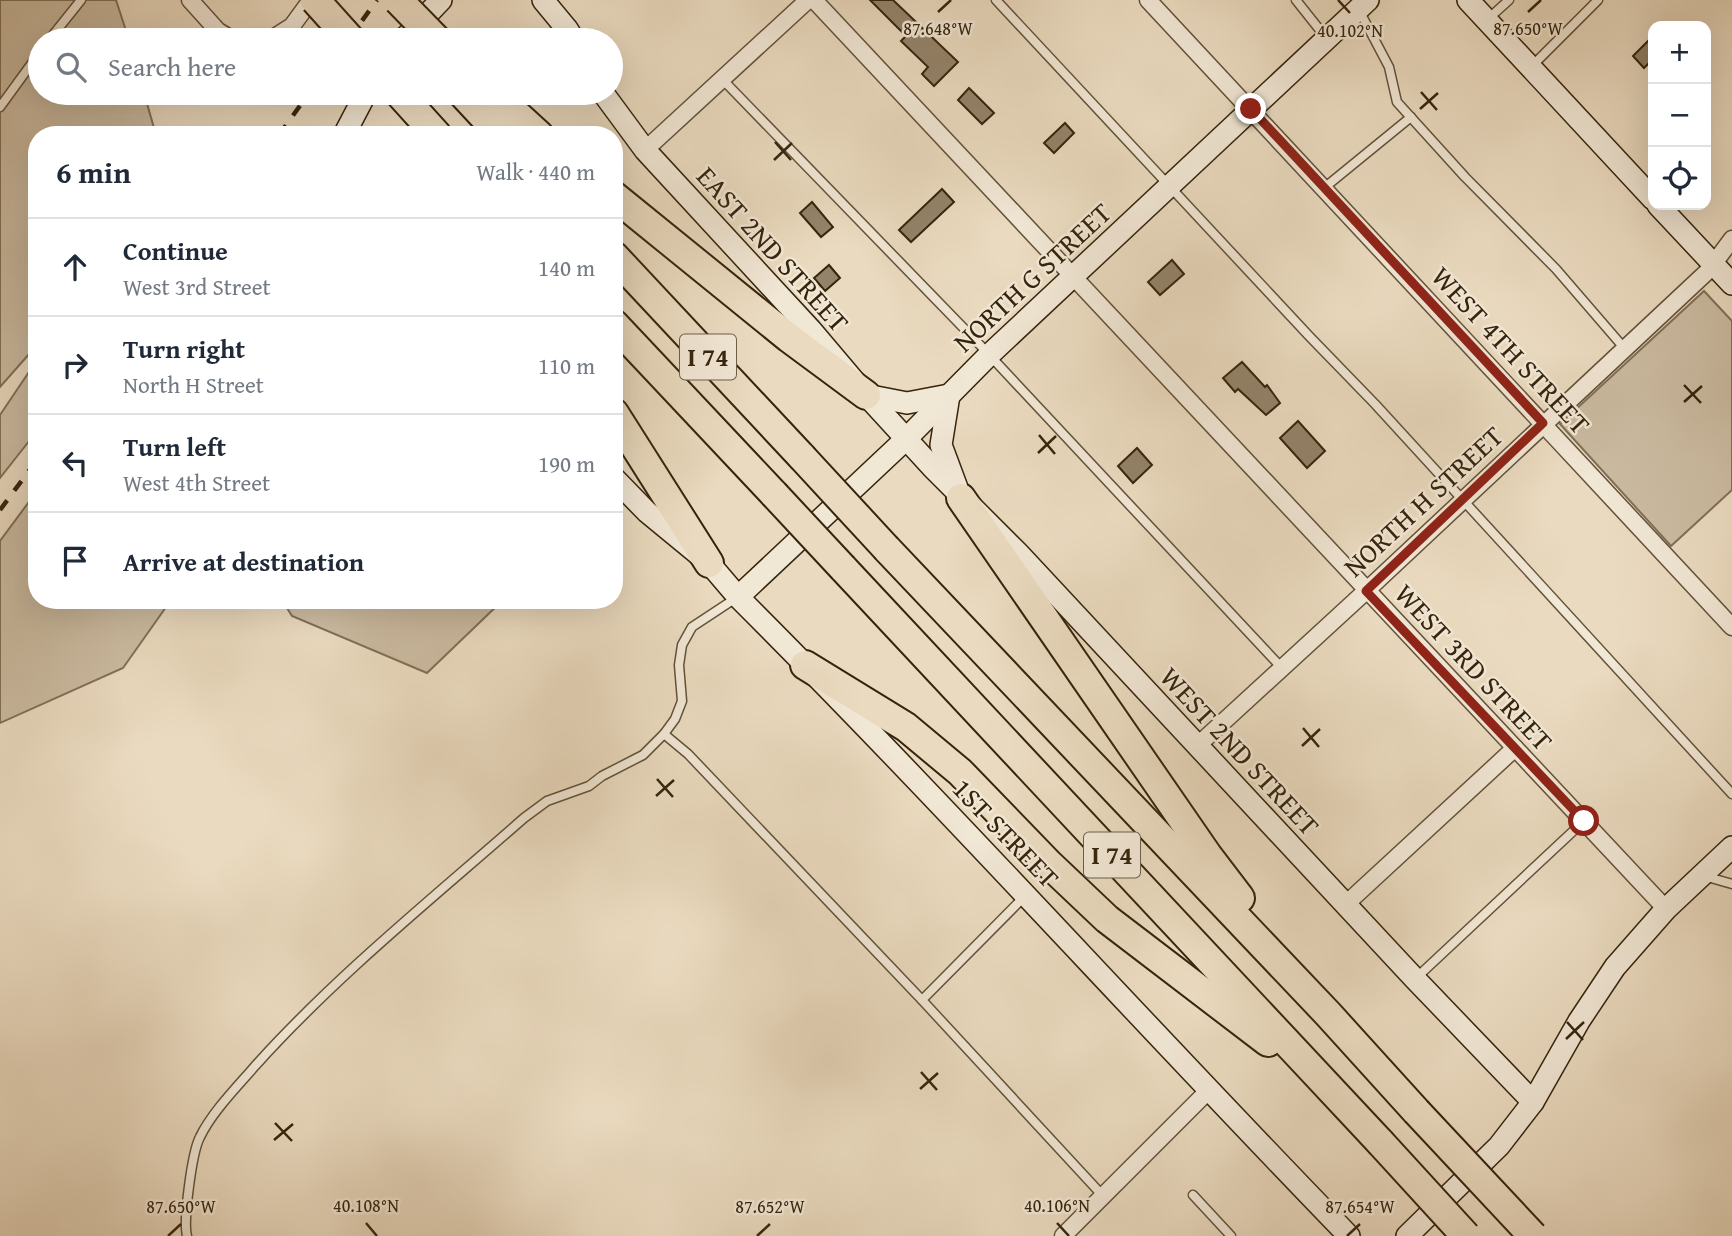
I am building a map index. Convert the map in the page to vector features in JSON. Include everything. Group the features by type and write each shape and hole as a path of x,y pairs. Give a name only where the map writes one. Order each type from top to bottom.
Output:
{"highway":[{"path":"313,0 340,28"},
{"path":"375,0 402,28"},
{"path":"398,0 425,28"},
{"path":"409,105 428,126"},
{"path":"473,105 493,126"},
{"path":"506,105 529,126"},
{"path":"623,203 789,338 866,395"},
{"name":"I 74","path":"623,266 887,549 1329,1015 1533,1236"},
{"name":"I 74","path":"623,334 1466,1236"},
{"path":"623,427 709,563"},
{"path":"961,498 1208,856 1329,1015"},
{"path":"805,665 906,727 960,772 1049,864 1107,919 1331,1089"}],"street":[{"path":"190,0 215,28"},
{"path":"289,28 313,0"},
{"path":"414,28 441,0"},
{"path":"542,0 566,28"},
{"path":"645,150 808,0"},
{"name":"WEST 3RD STREET","path":"814,0 1666,909"},
{"name":"WEST 4TH STREET","path":"1148,0 1732,627"},
{"path":"1468,0 1648,194"},
{"name":"NORTH G STREET","path":"738,597 906,439 989,355 1363,4"},
{"path":"348,126 359,105"},
{"name":"EAST 2ND STREET","path":"612,105 645,150 811,330 906,439"},
{"path":"1663,210 1732,284"},
{"name":"NORTH H STREET","path":"1197,746 1714,265 1732,239"},
{"path":"866,395 907,402 949,396 941,445 961,498"},
{"name":"WEST 2ND STREET","path":"906,439 961,498 1018,553 1415,979 1534,1102"},
{"name":"1ST STREET","path":"623,487 647,512 709,563 738,597 1026,895 1208,1091 1349,1236"},
{"path":"1346,904 1515,748"},
{"path":"1407,1236 1499,1146 1534,1102 1579,1021 1615,967 1666,909 1732,847"},
{"path":"1063,1236 1208,1091"}],"lane":[{"path":"58,28 80,0"},
{"path":"996,0 1375,404 1732,793"},
{"path":"1296,0 1327,39"},
{"path":"1487,21 1509,0"},
{"path":"1531,68 1598,0"},
{"path":"1363,4 1389,67 1397,102 1465,177 1556,269 1625,349"},
{"path":"0,107 28,68"},
{"path":"723,80 989,355 1281,667"},
{"path":"1324,188 1411,117"},
{"path":"187,1236 185,1229 188,1195 199,1138 227,1098 295,1022 524,818 547,801 589,786 602,776 643,755 675,719 682,701 679,665 682,645 692,627 738,597"},
{"path":"664,734 688,754 922,1000 1104,1197"},
{"path":"1415,979 1584,821"},
{"path":"1701,876 1732,884"},
{"path":"922,1000 1026,895"},
{"path":"1193,1195 1231,1236"}],"shaded area":[{"path":"0,0 116,0 125,28 28,28 28,105 147,105 153,126 28,126 28,355 0,387"},
{"path":"1704,291 1732,321 1732,490 1671,546 1560,424"},
{"path":"28,373 28,442 0,478 0,415"},
{"path":"28,503 28,609 165,609 123,668 0,723 0,541"},
{"path":"288,609 494,609 427,673 292,616"}],"building":[{"path":"870,0 893,0 958,62 934,86 922,74 928,67 901,41 906,36"},
{"path":"1648,41 1648,64 1644,68 1633,56"},
{"path":"969,88 994,113 982,124 958,100"},
{"path":"1065,123 1074,133 1054,153 1044,143"},
{"path":"942,189 954,202 911,242 899,230"},
{"path":"812,202 833,227 821,237 800,213"},
{"path":"1172,260 1184,274 1160,295 1148,282"},
{"path":"829,265 840,278 825,291 814,278"},
{"path":"1242,362 1265,387 1267,385 1280,403 1266,415 1238,389 1235,392 1223,378"},
{"path":"1298,421 1325,451 1307,468 1280,438"},
{"path":"1137,448 1152,465 1133,483 1118,466"}],"railway":[{"path":"357,28 377,0"},
{"path":"285,126 300,105"},
{"path":"0,510 28,472"}],"route":[{"path":"1251,109 1543,423 1366,591 1584,821"}]}
